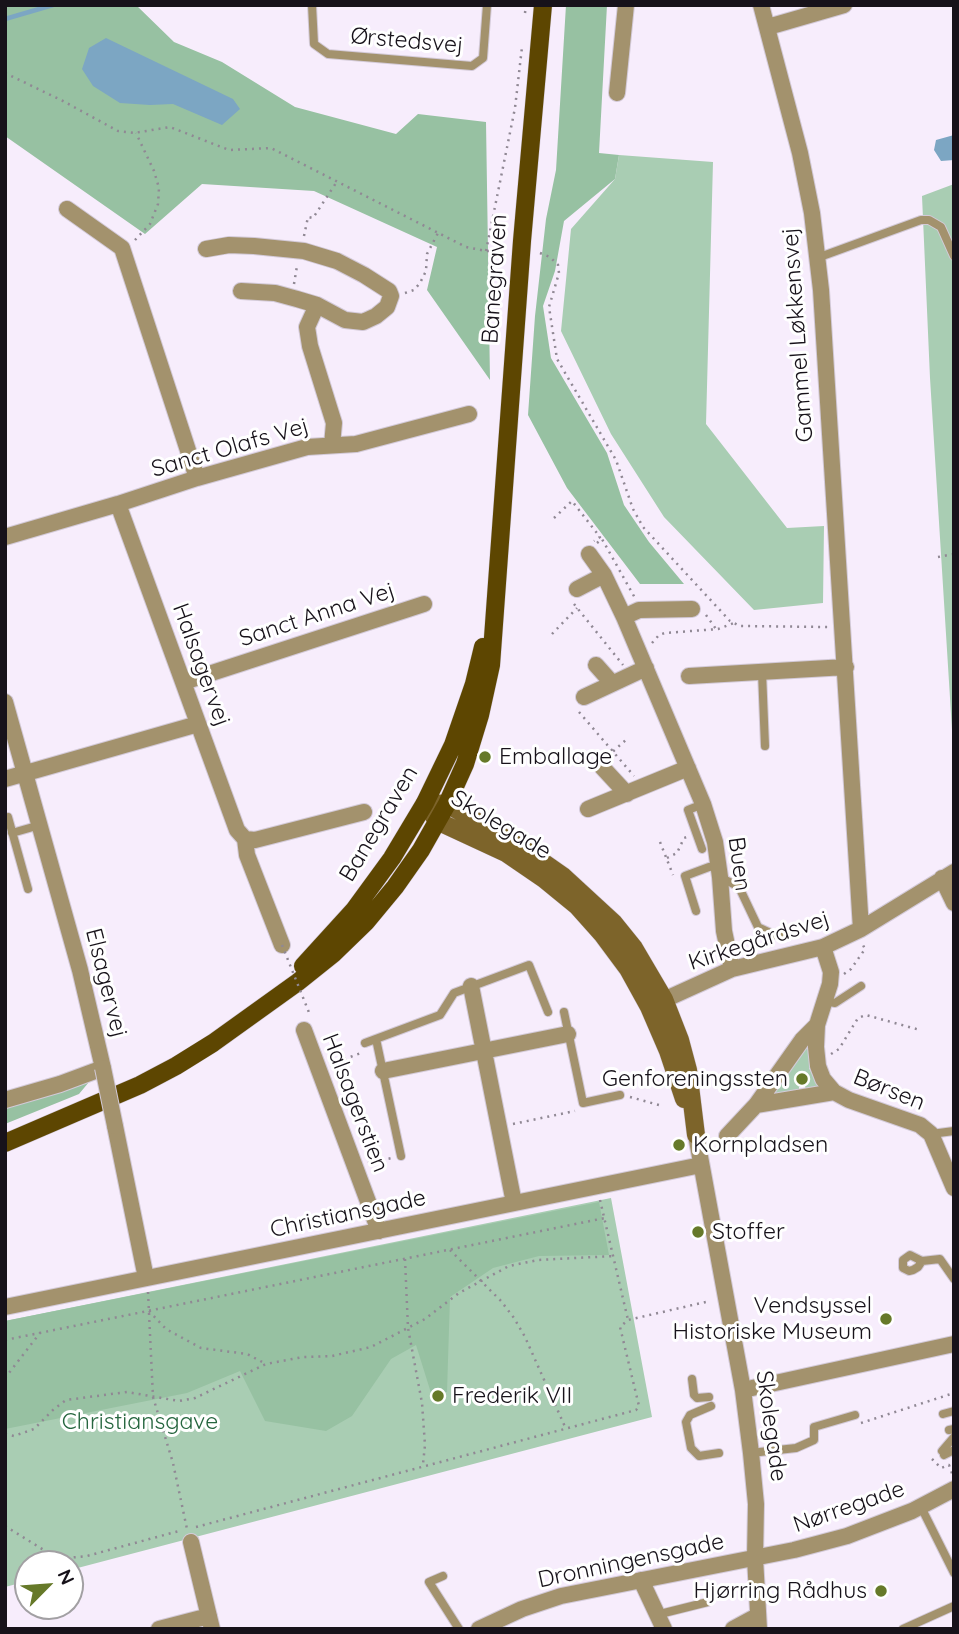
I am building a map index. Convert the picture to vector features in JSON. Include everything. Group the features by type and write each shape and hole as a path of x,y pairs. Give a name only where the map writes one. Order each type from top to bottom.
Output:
{"main road":[{"name":"Banegraven","path":"5,1143 140,1085 213,1043 298,982 333,954 366,922 421,850 447,804 480,715 491,666 522,241 543,5"},
{"name":"Banegraven","path":"265,1004 354,910 392,858 425,803 453,745 474,684 490,621 499,558"}],"street":[{"path":"618,93 626,5"},
{"name":"Gammel Løkkensvej","path":"761,5 800,153 812,213 822,302 836,549 846,667 858,930"},
{"path":"768,27 844,5"},
{"path":"67,209 122,248 197,478"},
{"path":"206,248 229,245 304,251 337,261 389,291 391,296 387,307 363,322 345,320 317,305 275,293 241,291"},
{"path":"317,305 307,327 310,346 334,423 332,444"},
{"name":"Sanct Olafs Vej","path":"5,537 307,447 356,444 469,414"},
{"name":"Halsagervej","path":"118,504 237,830 245,839 247,855 282,945"},
{"name":"Buen","path":"589,554 604,575 624,617 703,804 715,842 723,931 732,969"},
{"path":"577,589 604,575"},
{"name":"Sanct Anna Vej","path":"184,682 424,604"},
{"path":"624,617 639,610 692,609"},
{"path":"596,665 612,683"},
{"path":"584,697 646,667"},
{"path":"689,676 846,667"},
{"name":"Elsagervej","path":"5,702 80,970 146,1278"},
{"path":"5,779 198,724"},
{"path":"602,766 627,794"},
{"path":"588,809 688,768"},
{"name":"Skolegade","path":"425,803 447,804 533,855 589,898 634,948 657,1003 668,1051 696,1135 726,1297 737,1396 751,1453 756,1504 758,1623"},
{"name":"Skolegade","path":"425,803 437,821 506,853 544,878 577,906 657,1003"},
{"path":"245,839 255,840 365,812"},
{"path":"948,875 954,902"},
{"name":"Kirkegårdsvej","path":"657,1003 732,969 823,947 858,930 948,875"},
{"name":"Børsen","path":"823,947 831,972 817,1025 817,1054 823,1079 834,1092 849,1100 920,1125 928,1132"},
{"path":"471,986 514,1203"},
{"name":"Halsagerstien","path":"307,1022 318,1069 379,1231"},
{"name":"Børsen","path":"727,1136 756,1105 802,1040 817,1025"},
{"path":"383,1071 568,1034"},
{"path":"5,1100 103,1068"},
{"name":"Børsen","path":"756,1105 834,1092"},
{"path":"928,1132 954,1188"},
{"name":"Christiansgade","path":"5,1307 701,1165"},
{"path":"737,1396 951,1346"},
{"name":"Nørregade","path":"755,1558 847,1536 921,1507 954,1489"},
{"path":"159,1629 210,1622 189,1536"},
{"name":"Dronningensgade","path":"479,1629 522,1609 561,1596 755,1558"},
{"path":"641,1580 660,1622"},
{"path":"733,1629 758,1623"}],"lane":[{"name":"Ørstedsvej","path":"312,5 314,44 328,54 472,66 483,58 487,5"},
{"path":"817,258 921,220 929,220 941,227 954,256"},
{"path":"762,672 765,746"},
{"path":"702,849 688,810 703,804"},
{"path":"8,817 28,889"},
{"path":"12,833 41,825"},
{"path":"696,911 685,876 709,867 739,887 758,927 775,935 787,936"},
{"path":"365,1043 440,1015 454,993 529,965 548,1012"},
{"path":"825,1001 835,1003 861,986"},
{"path":"564,1012 583,1103 620,1095"},
{"path":"376,1039 401,1156"},
{"path":"928,1132 954,1131"},
{"path":"922,1261 940,1259 954,1279"},
{"path":"692,1379 694,1395 710,1402 690,1415 686,1422 691,1448 699,1456 719,1452"},
{"path":"943,1414 954,1411"},
{"path":"751,1453 796,1448 814,1440 814,1427 855,1415"},
{"path":"952,1432 943,1453 954,1450"},
{"path":"921,1507 954,1573"},
{"path":"443,1576 429,1582 459,1629"},
{"path":"660,1622 708,1602"},
{"path":"903,1629 926,1625 954,1606"}],"path":[{"path":"525,16 526,5"},
{"path":"486,251 515,108 523,36"},
{"path":"5,73 118,131 136,132 170,127 229,150 271,148 466,247 503,251"},
{"path":"122,248 138,238 150,224 158,204 159,188 136,132"},
{"path":"313,218 337,181"},
{"path":"391,296 414,290 421,284 426,271 427,254 438,233"},
{"path":"540,253 550,257 558,265 559,273 549,307 557,359 616,460 633,509 643,527 730,621 740,626 843,627"},
{"path":"554,518 572,501 600,537 585,548 589,554"},
{"path":"938,557 954,554"},
{"path":"552,634 577,608"},
{"path":"584,697 576,700 579,711 638,781"},
{"path":"667,858 677,853 684,838 696,833"},
{"path":"830,984 850,969 865,949 858,930"},
{"path":"282,945 307,1022"},
{"path":"817,1054 832,1055 839,1049 858,1018 866,1015 920,1030"},
{"path":"318,1069 366,1052 365,1043"},
{"path":"620,1095 659,1105"},
{"path":"499,1127 581,1110 583,1103"},
{"path":"354,1166 401,1156"},
{"path":"595,1187 606,1218 628,1320"},
{"path":"5,1340 606,1218"},
{"path":"450,1250 514,1318 566,1429"},
{"path":"5,1434 14,1436 34,1429 66,1400 127,1392 179,1401 195,1398 266,1364 303,1357 332,1356 371,1347 425,1319 458,1293 509,1266 538,1260 614,1256"},
{"path":"405,1259 408,1328 422,1403 425,1445 423,1465"},
{"path":"146,1278 153,1397 173,1463 189,1536"},
{"path":"5,1526 47,1552 67,1558 87,1556 189,1536 423,1465 624,1414 636,1410 639,1406 620,1327 628,1320 726,1297"},
{"path":"149,1311 166,1329 201,1348 247,1354 266,1364"},
{"path":"5,1378 40,1333"},
{"path":"855,1415 862,1424 954,1393"},
{"path":"951,1469 954,1479"}],"green space":[{"path":"5,5 136,5 174,42 222,62 295,107 396,134 418,114 486,122 490,380 427,290 437,247 314,191 202,184 145,234 5,136"},
{"path":"566,5 607,5 599,153 619,155 615,179 564,221 555,271 543,306 551,358 607,453 624,505 649,542 684,584 640,584 567,488 528,415 546,219 556,170"},
{"path":"619,155 713,162 706,424 787,528 824,526 823,603 754,610 664,517 611,434 561,331 571,229 615,179"},
{"path":"954,184 954,762 930,378 922,196"},
{"path":"806,1048 813,1066 809,1068 812,1074 815,1073 820,1086 806,1091 805,1086 799,1087 799,1092 775,1096 771,1092"},
{"path":"89,1082 79,1094 5,1124 5,1104"},
{"name":"Christiansgave","path":"611,1198 652,1417 84,1566 84,1550 14,1550 14,1585 5,1587 5,1321"},
{"path":"599,1202 609,1255 539,1256 493,1268 450,1297 447,1392 431,1393 416,1345 391,1359 352,1416 326,1431 265,1421 240,1371 187,1393 5,1429 5,1321"}],"water":[{"path":"106,38 233,99 240,109 222,125 173,104 120,103 93,86 82,69 89,48"},
{"path":"954,135 954,160 941,161 934,150 936,140"}],"waterway":[{"path":"5,19 53,5"}],"place":[{"name":"Emballage","path":"485,757"},
{"name":"Genforeningssten","path":"802,1079"},
{"name":"Kornpladsen","path":"679,1145"},
{"name":"Stoffer","path":"698,1232"},
{"name":"Vendsyssel Historiske Museum","path":"886,1319"},
{"name":"Frederik VII","path":"438,1396"},
{"name":"Hjørring Rådhus","path":"881,1591"}]}
